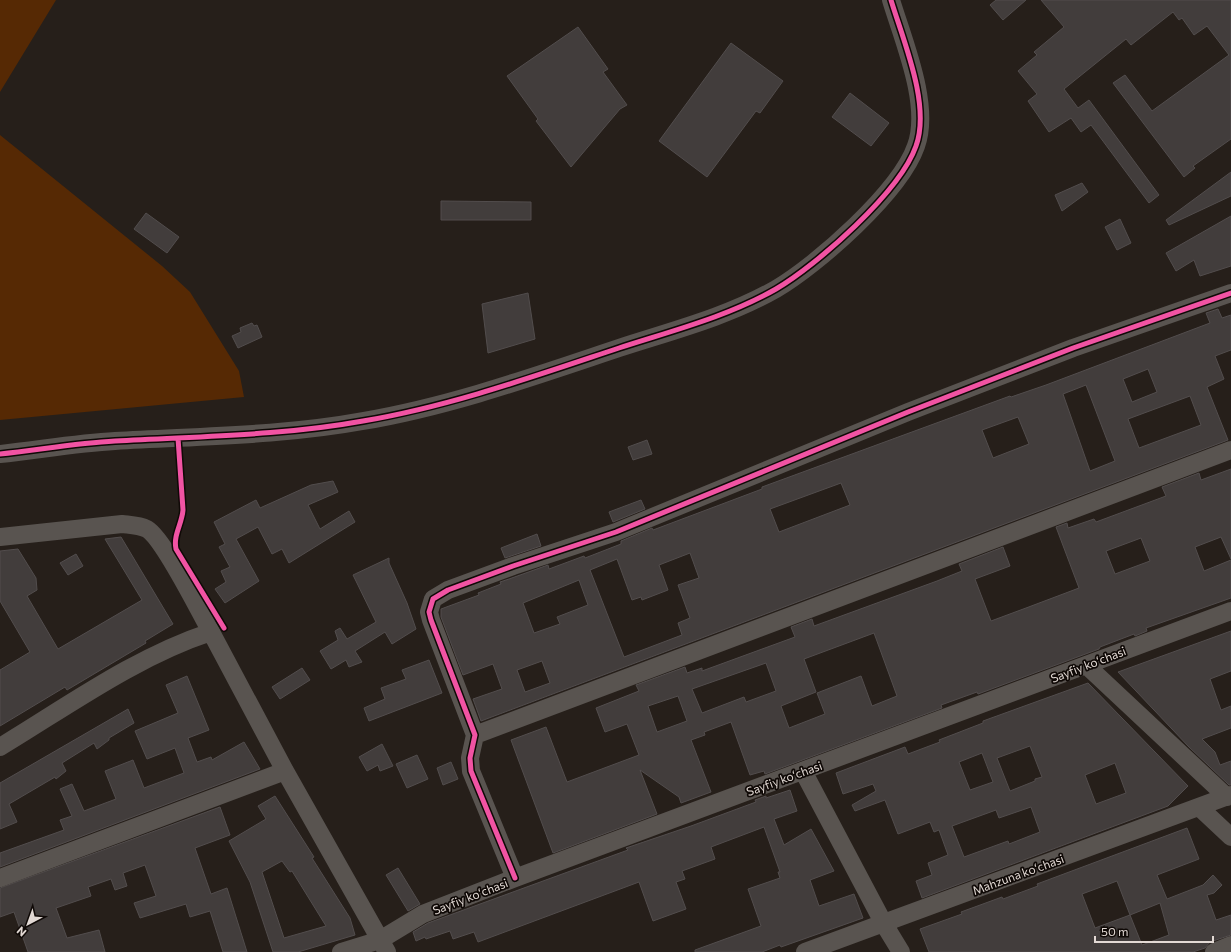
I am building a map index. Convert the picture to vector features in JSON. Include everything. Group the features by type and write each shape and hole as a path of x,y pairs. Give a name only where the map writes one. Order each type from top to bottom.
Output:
{"street":[{"path":"0,454 112,441 249,434 362,422 452,402 547,372 710,318 773,290 798,275 840,240 880,199 899,176 917,145 920,108 916,84 891,0"},
{"path":"515,878 471,771 470,758 475,735 431,620 430,605 433,599 439,594 513,566 616,532 908,412 1066,350 1231,293"},
{"path":"475,735 1231,450"},
{"path":"0,537 122,524 146,529 154,535 211,632 285,771 384,946"},
{"name":"Sayfiy koʻchasi","path":"341,952 384,946 423,914 515,878 1231,610"},
{"path":"0,747 109,681 182,642 211,632"},
{"path":"1086,665 1229,796"},
{"path":"0,878 285,771"},
{"path":"803,771 884,924 901,952"},
{"name":"Mahzuna koʻchasi","path":"805,952 1229,796"},
{"path":"1199,807 1231,837"},
{"path":"1214,952 1231,945"}],"shaded area":[{"path":"0,0 56,0 0,92"},
{"path":"0,135 162,266 190,292 239,371 244,397 0,420"}],"building":[{"path":"996,0 1026,0 1003,20 990,5"},
{"path":"1041,0 1231,0 1231,139 1193,166 1195,168 1184,177 1113,83 1125,75 1152,111 1229,55 1207,26 1194,35 1182,18 1179,20 1173,12 1131,45 1126,39 1064,89 1078,108 1089,100 1159,195 1149,203 1091,125 1081,132 1071,118 1049,132 1028,101 1037,94 1018,71 1037,55 1034,52 1064,27"},
{"path":"578,27 608,69 603,72 627,105 620,109 571,167 536,121 538,119 507,76"},
{"path":"731,43 783,81 760,113 756,111 707,177 659,141"},
{"path":"850,93 889,123 871,146 832,117"},
{"path":"1231,172 1231,196 1169,225 1166,220"},
{"path":"1082,183 1088,192 1062,211 1055,195"},
{"path":"441,201 531,202 531,220 441,220"},
{"path":"146,213 179,237 167,253 134,229"},
{"path":"1231,216 1231,266 1200,276 1194,260 1176,271 1166,253"},
{"path":"1120,219 1131,243 1117,250 1105,227"},
{"path":"528,293 535,339 488,353 482,304"},
{"path":"1218,309 1222,318 1231,315 1231,350 1215,356 1224,379 1207,387 1228,440 481,721 473,699 502,689 493,664 463,675 441,617 441,609 479,595 478,593 501,584 500,582 548,565 549,569 584,556 585,558 621,544 621,541 652,528 653,530 762,489 762,487 1010,396 1011,397 1046,385 1210,323 1206,313","holes":["1148,369 1157,392 1132,402 1123,379","1086,385 1115,461 1090,471 1063,394","1190,396 1201,425 1139,448 1128,419","1018,417 1029,444 993,458 982,430","841,483 850,505 779,532 770,509","690,553 699,578 678,585 690,618 678,623 682,635 624,657 590,570 617,559 632,600 641,597 642,600 668,590 659,565","579,580 588,605 557,617 560,624 534,633 523,603","542,661 550,683 525,692 517,670"]},
{"path":"252,323 254,326 257,325 262,337 238,348 232,336 241,332 240,328"},
{"path":"647,440 652,454 633,460 628,447"},
{"path":"1231,469 1231,559 1221,537 1195,547 1204,571 1231,560 1231,598 1146,628 1147,631 1135,636 1134,634 1100,647 1099,649 978,694 977,692 941,705 942,708 765,774 764,771 750,775 731,722 704,732 705,735 691,740 711,792 681,803 679,797 640,770 657,814 553,853 511,740 546,727 567,782 639,755 627,724 605,732 596,708 639,691 636,685 685,667 687,673 702,668 702,671 795,637 791,627 812,619 814,626 937,581 962,571 959,564 1003,547 1010,566 975,579 991,621 1079,588 1056,527 1067,523 1068,528 1094,519 1096,522 1166,496 1162,487 1199,473 1201,480","holes":["1141,538 1150,561 1115,574 1106,551","874,633 897,696 872,706 861,676 817,693 825,714 789,728 781,706 816,692 804,659","766,663 776,691 746,702 744,697 702,713 692,689","678,696 687,721 657,732 648,706"]},
{"path":"333,481 338,492 308,505 320,529 349,511 355,522 289,563 282,549 272,554 258,527 236,539 259,581 225,603 215,589 226,582 221,571 230,567 219,547 225,544 214,522 256,500 260,508 311,485"},
{"path":"641,500 645,509 613,522 609,512"},
{"path":"537,534 541,546 505,558 501,548"},
{"path":"121,537 173,624 145,641 146,643 67,690 65,687 0,726 0,670 30,652 0,601 0,551 18,549 36,578 37,590 27,596 58,649 142,600 105,539"},
{"path":"76,554 83,566 68,575 60,563"},
{"path":"389,558 389,563 407,603 416,629 392,644 385,632 355,651 362,662 349,667 346,660 331,669 320,651 338,640 335,631 340,628 347,639 376,622 353,575"},
{"path":"1231,631 1231,671 1210,679 1221,710 1231,706 1231,728 1202,739 1215,752 1220,765 1231,761 1231,785 1229,785 1189,747 1118,672"},
{"path":"429,660 442,693 369,721 364,708 385,699 381,688 406,679 402,670"},
{"path":"302,668 310,680 280,699 272,687"},
{"path":"187,676 209,730 188,738 197,762 211,757 212,760 244,742 260,769 0,867 0,853 64,830 60,820 72,816 60,789 72,784 84,811 116,799 105,771 133,760 144,788 184,773 175,748 147,759 135,731 178,713 166,685"},
{"path":"1088,683 1188,786 1168,806 922,898 916,881 932,875 928,863 948,855 939,830 934,832 930,822 898,834 885,800 855,811 852,805 876,791 873,784 843,794 836,773 905,747 908,754 940,742 939,740 983,723 983,721","holes":["1030,746 1042,777 1010,791 997,758","982,753 993,782 970,790 959,762","1115,763 1126,793 1096,804 1085,775","1031,807 1040,832 1009,844 1008,841 964,857 952,826 996,810 999,818"]},
{"path":"128,709 134,723 109,738 109,740 97,749 94,743 62,763 66,771 56,779 55,777 9,804 17,822 0,829 0,783"},
{"path":"382,744 393,766 380,771 378,765 367,771 359,757"},
{"path":"417,755 428,779 407,788 396,764"},
{"path":"451,762 458,779 443,785 437,768"},
{"path":"790,790 797,811 774,819 784,845 811,829 834,871 810,880 819,906 854,894 863,918 781,947 780,945 762,952 695,952 695,950 761,926 748,889 780,878 778,872 780,872 764,827 711,847 715,859 682,871 685,879 676,882 686,909 653,921 639,882 478,942 474,932 453,939 450,931 426,939 425,937 416,941 413,932 428,923 628,850 626,848 756,802 755,800"},
{"path":"275,796 314,857 312,858 350,918 355,935 298,952 273,952 250,882 229,841 266,819 258,806","holes":["282,861 290,872 292,871 326,926 284,938 262,872"]},
{"path":"220,807 230,835 195,848 211,894 227,888 247,952 223,952 210,911 190,917 186,904 140,918 134,903 156,896 145,865 123,873 127,886 115,890 111,879 88,887 91,896 56,908 67,938 99,930 105,952 28,952 14,912 0,917 0,888"},
{"path":"1187,828 1199,859 1157,875 1167,899 1203,885 1213,875 1222,885 1214,893 1207,895 1216,920 1231,915 1231,935 1210,942 1205,948 1193,952 929,952 920,929 962,914 961,912 1002,897 1003,899 1038,886 1037,884","holes":["1117,881 1130,915 1095,928 1082,894","1160,903 1169,935 1142,945 1130,915"]},
{"path":"398,868 420,904 408,911 386,875"}],"cycle path":[{"path":"0,454 101,442 239,435 301,430 396,415 461,399 699,323 757,299 793,278 813,263 855,226 893,184 907,164 916,146 920,130 918,92 914,73 891,0"},
{"path":"515,878 471,771 470,758 475,735 431,620 429,612 433,599 448,590 513,566 616,532 908,412 1073,348 1231,293"},
{"path":"178,438 183,510 175,544 176,549 224,628"}]}
